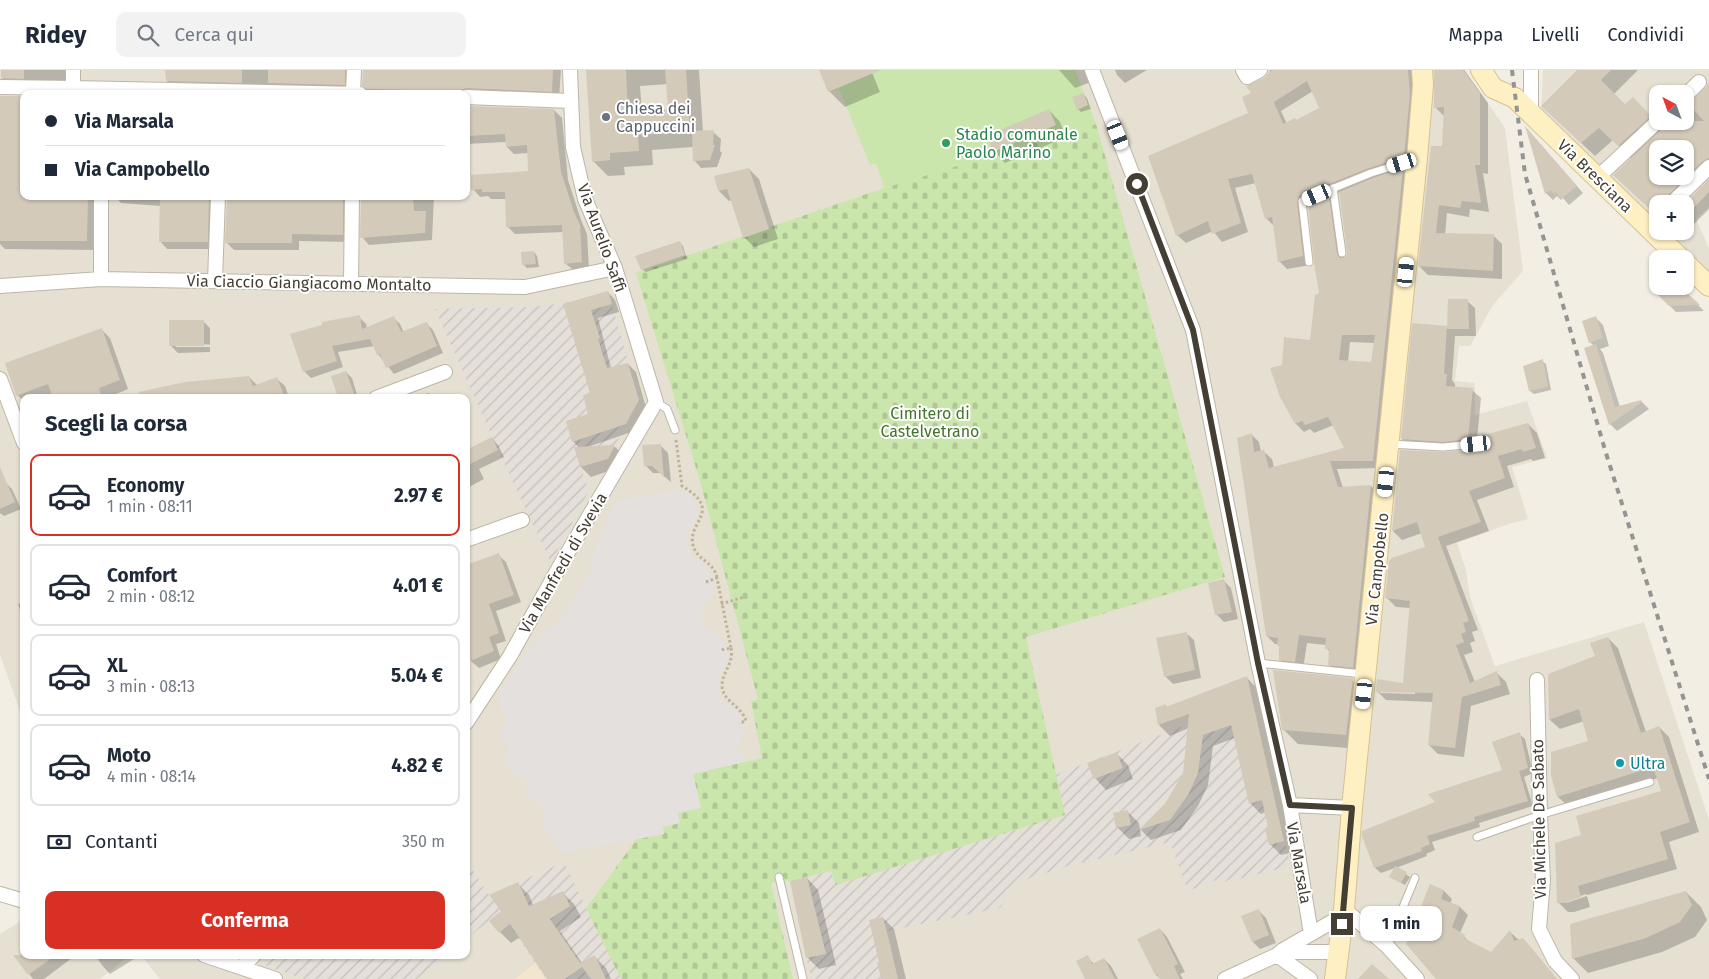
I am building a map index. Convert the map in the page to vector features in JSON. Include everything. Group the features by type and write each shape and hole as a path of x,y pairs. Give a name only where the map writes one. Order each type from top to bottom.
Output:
{"main road":[{"name":"Via Campobello","path":"1335,979 1344,909 1352,808 1390,444 1417,158 1423,86 1422,70"},
{"name":"Via Bresciana","path":"1480,70 1492,88 1515,98 1597,178 1649,220"},
{"name":"Via Bresciana","path":"1666,240 1674,250"},
{"path":"1694,272 1709,286"}],"street":[{"path":"73,70 73,88"},
{"path":"353,90 354,70"},
{"name":"Via Aurelio Saffi","path":"570,70 573,147 585,199 615,268 656,402"},
{"name":"Via Marsala","path":"1092,70 1193,330 1258,663 1290,805 1311,934"},
{"path":"1243,70 1247,77 1260,70"},
{"path":"1531,70 1531,114"},
{"path":"1694,87 1699,82"},
{"path":"0,87 73,88 87,90"},
{"path":"470,97 571,101"},
{"path":"1597,178 1649,129"},
{"path":"1680,195 1709,167"},
{"path":"101,200 101,278"},
{"path":"215,281 218,200"},
{"path":"352,200 352,284"},
{"name":"Via Ciaccio Giangiacomo Montalto","path":"0,286 101,278 525,287 615,268"},
{"path":"387,394 445,372"},
{"path":"0,379 20,433"},
{"name":"Via Manfredi di Svevia","path":"470,717 510,656 656,402"},
{"path":"470,539 522,520"},
{"name":"Via Michele De Sabato","path":"1536,680 1543,880 1539,929 1555,961 1572,979"},
{"path":"1290,805 1352,808"},
{"path":"0,894 20,900"},
{"path":"1225,979 1243,975 1277,955 1335,920 1344,909 1387,946 1416,979"},
{"path":"1277,955 1293,952 1339,952"},
{"path":"1277,955 1310,979"},
{"path":"217,959 275,979"},
{"path":"242,967 250,959"}],"lane":[{"path":"1309,262 1302,201 1371,173 1417,158"},
{"path":"1333,188 1342,253"},
{"path":"656,402 667,409 675,430"},
{"path":"1390,444 1443,447 1476,444"},
{"path":"1258,663 1366,674"},
{"path":"1477,837 1540,815 1650,782"},
{"path":"779,877 803,979"},
{"path":"1387,946 1415,878"}],"path":[{"path":"675,430 682,486 694,493 701,506 702,513 692,536 692,544 695,552 716,571 732,660 722,686 728,700 740,708 745,716 746,721 739,723"},
{"path":"706,582 717,578"},
{"path":"721,604 744,597"},
{"path":"721,650 731,648"}],"shaded area":[{"path":"0,70 1465,70 1505,128 1523,271 1493,305 1470,346 1459,346 1455,381 1475,383 1475,415 1527,401 1547,458 1512,467 1528,519 1457,543 1466,570 1470,597 1495,666 1644,622 1709,820 1709,979 160,979 144,959 470,959 470,394 20,394 20,711 0,655"},
{"path":"1543,70 1709,70 1709,207 1696,219 1709,248 1709,278 1694,263 1694,250 1680,250 1670,240 1694,240 1694,195 1649,195 1649,220 1541,112"},
{"path":"608,291 639,400 608,459 580,467 589,491 551,563 435,309 531,307 565,303"},
{"path":"677,489 690,493 698,504 698,518 689,529 686,540 692,555 710,570 714,583 710,597 701,609 705,613 700,623 720,637 728,648 728,662 717,681 721,685 717,695 736,709 744,720 744,734 736,749 744,756 742,762 693,774 701,808 678,813 680,823 663,827 664,834 561,853 558,845 546,832 543,823 544,809 527,797 525,791 527,783 512,772 506,762 509,746 497,736 510,718 501,711 499,693 541,632 557,625 591,571 590,560 615,502"},
{"path":"1251,700 1291,866 1238,879 1237,877 1224,882 1219,879 1188,891 1170,842 1064,867 1018,882 1000,908 887,931 898,979 812,979 806,958 826,954 807,877 831,871 835,884 1064,815 1055,775"},
{"path":"564,862 621,979 546,979 509,925 499,933 489,921 470,936 470,866 489,895"},
{"path":"20,922 20,959 125,959 100,979 0,979 0,934"},
{"path":"270,959 442,959 417,979 304,979 264,965"},
{"path":"536,963 547,979 514,979"}],"green space":[{"name":"Stadio comunale Paolo Marino","path":"820,70 1075,70 1096,124 884,188 876,163 870,165 839,89 829,92"},
{"name":"Cimitero di Castelvetrano","path":"1096,124 1225,577 1026,637 1065,815 836,885 831,871 790,881 771,883 793,979 621,979 586,908 637,839 664,834 662,827 678,813 693,774 762,758 751,701 758,699 700,481 636,273 884,188"}],"building":[{"path":"1,70 24,70 24,79 1,78"},
{"path":"165,70 242,70 242,83 166,81"},
{"path":"268,70 345,70 345,85 268,83"},
{"path":"363,70 553,70 552,92 466,88 461,90 367,89 362,86"},
{"path":"586,70 626,70 628,112 668,109 665,70 686,70 690,132 638,135 639,151 610,153 610,160 592,162"},
{"path":"819,70 881,70 828,92"},
{"path":"1272,70 1408,70 1410,94 1404,157 1369,168 1299,196 1297,202 1303,256 1278,262 1272,217 1265,219 1252,174 1228,179 1241,223 1212,234 1208,221 1176,236 1148,156 1248,113 1242,97 1251,93 1246,86 1264,78","holes":["1307,81 1319,108 1296,120 1295,118 1283,124 1274,102"]},
{"path":"1434,70 1463,70 1480,93 1480,165 1475,165 1481,203 1462,201 1460,208 1439,205 1436,233 1494,234 1493,271 1418,266 1431,146 1442,146 1444,107 1434,108"},
{"path":"1577,70 1611,70 1601,80 1625,104 1633,97 1649,114 1649,118 1618,146 1599,128 1581,143 1541,106"},
{"path":"1709,82 1709,158 1694,170 1694,140 1650,140 1661,130 1694,130 1694,121 1704,121 1694,110 1694,98"},
{"path":"1084,93 1088,105 1077,110 1072,97"},
{"path":"0,96 20,96 20,200 88,200 87,241 0,241"},
{"path":"470,106 554,109 561,172 580,225 582,262 564,264 562,225 506,227 505,192 482,192 482,189 471,190 471,175 528,171 527,145 506,147 505,134 470,136"},
{"path":"1049,109 1056,125 993,152 986,136"},
{"path":"1525,126 1577,186 1561,199 1556,192 1554,194 1550,190 1545,194"},
{"path":"714,130 713,145 715,145 710,160 693,161 692,131"},
{"path":"1649,141 1649,185 1678,185 1668,195 1649,195 1649,208 1613,175"},
{"path":"749,168 769,229 743,238 727,189 718,191 714,176"},
{"path":"1403,168 1373,461 1330,461 1338,487 1371,485 1353,668 1328,665 1329,649 1325,649 1326,638 1299,635 1295,662 1279,660 1278,638 1266,636 1237,438 1252,433 1254,452 1264,450 1269,468 1344,448 1328,417 1305,425 1302,421 1295,424 1280,397 1270,368 1282,365 1284,337 1310,340 1315,295 1319,293 1308,204 1329,196 1337,254 1340,258 1343,258 1347,255 1347,252 1339,192","holes":["1342,335 1375,335 1371,362 1339,360"]},
{"path":"1709,179 1709,192 1694,208 1693,195"},
{"path":"160,200 209,200 208,242 159,242"},
{"path":"227,200 343,200 343,235 292,234 292,243 225,243"},
{"path":"361,200 413,200 414,211 426,211 425,233 360,238"},
{"path":"680,241 685,255 641,270 635,256"},
{"path":"534,251 536,264 522,265 521,252"},
{"path":"608,291 612,304 591,310 600,338 598,339 607,368 628,363 639,400 626,424 572,442 566,421 588,414 583,395 590,393 563,304"},
{"path":"1658,295 1689,295 1700,305 1669,306"},
{"path":"1448,299 1468,299 1469,329 1447,329"},
{"path":"360,315 362,329 394,316 401,332 427,322 437,346 386,368 380,354 377,355 370,339 332,346 337,361 303,372 290,334 322,325 322,322"},
{"path":"1596,316 1603,338 1589,343 1582,321"},
{"path":"169,320 204,320 204,346 169,346"},
{"path":"1412,323 1447,326 1444,374 1447,374 1446,386 1473,388 1468,439 1443,442 1401,439"},
{"path":"102,328 120,380 99,388 101,394 52,394 48,384 16,396 5,363"},
{"path":"1596,344 1615,407 1641,400 1642,402 1609,425 1584,348"},
{"path":"1543,359 1548,387 1529,391 1523,366"},
{"path":"346,371 354,394 337,394 331,376"},
{"path":"249,376 253,386 277,377 283,394 139,394 139,392 185,382"},
{"path":"1528,423 1536,448 1523,452 1522,449 1498,456 1505,478 1469,491 1481,522 1438,537 1469,621 1463,623 1466,632 1461,634 1464,642 1456,645 1470,683 1497,671 1501,685 1462,697 1455,748 1428,745 1433,693 1376,692 1377,679 1403,683 1410,601 1385,598 1389,561 1392,558 1425,547 1417,522 1392,531 1400,450 1443,452 1477,449 1481,446 1480,441 1470,439"},
{"path":"492,437 498,450 470,464 470,448"},
{"path":"661,444 664,477 652,466 644,466 642,445"},
{"path":"615,445 608,459 580,467 574,447"},
{"path":"0,467 15,502 0,509"},
{"path":"499,553 514,595 489,604 499,633 489,637 494,651 470,661 470,564"},
{"path":"1224,579 1232,612 1215,615 1208,583"},
{"path":"1187,632 1195,670 1164,677 1156,638"},
{"path":"1608,637 1641,733 1659,726 1690,822 1660,832 1668,859 1578,886 1581,897 1564,903 1557,903 1555,843 1581,835 1576,816 1661,791 1653,767 1557,797 1551,776 1551,752 1588,741 1579,709 1549,720 1548,674 1595,656 1590,643"},
{"path":"1273,670 1353,678 1346,735 1282,730"},
{"path":"1247,676 1284,841 1269,845 1265,829 1268,828 1262,800 1249,804 1231,725 1203,735 1198,773 1188,795 1170,820 1139,830 1165,804 1183,773 1189,714 1158,725 1155,708 1166,704 1166,707"},
{"path":"1520,732 1528,768 1519,771 1528,801 1474,817 1475,821 1427,836 1430,844 1421,848 1422,851 1374,868 1362,836 1362,831 1435,802 1428,794 1502,770 1492,742"},
{"path":"1117,752 1123,768 1094,779 1087,763"},
{"path":"1128,810 1131,825 1116,828 1113,813"},
{"path":"1395,866 1407,872 1401,883 1389,877"},
{"path":"807,877 826,954 806,958 790,881"},
{"path":"518,882 529,906 563,891 570,906 550,919 580,963 595,955 606,979 591,979 582,967 565,979 547,979 510,924 499,933 489,921 501,911 489,895"},
{"path":"1430,884 1444,890 1441,899 1460,906 1452,927 1465,935 1464,938 1491,952 1510,930 1514,941 1523,938 1557,979 1436,979 1406,944"},
{"path":"1686,891 1692,905 1680,922 1646,938 1572,959 1570,924"},
{"path":"1259,909 1269,935 1252,942 1241,916"},
{"path":"883,917 898,979 881,979 869,920"},
{"path":"1160,928 1178,964 1174,966 1180,979 1160,979 1157,974 1155,975 1137,939"},
{"path":"13,955 20,955 20,959 50,959 28,975"},
{"path":"1088,955 1092,964 1104,958 1115,979 1085,979 1076,961"},
{"path":"1372,964 1389,979 1358,979"}],"railway":[{"path":"1512,70 1525,174 1605,450 1709,779"}],"place":[{"name":"Chiesa dei Cappuccini","path":"606,117"},
{"name":"Stadio comunale Paolo Marino","path":"946,143"},
{"name":"Ultra","path":"1620,763"}],"route":[{"path":"1137,184 1193,330 1258,663 1290,805 1352,808 1342,924"}]}
